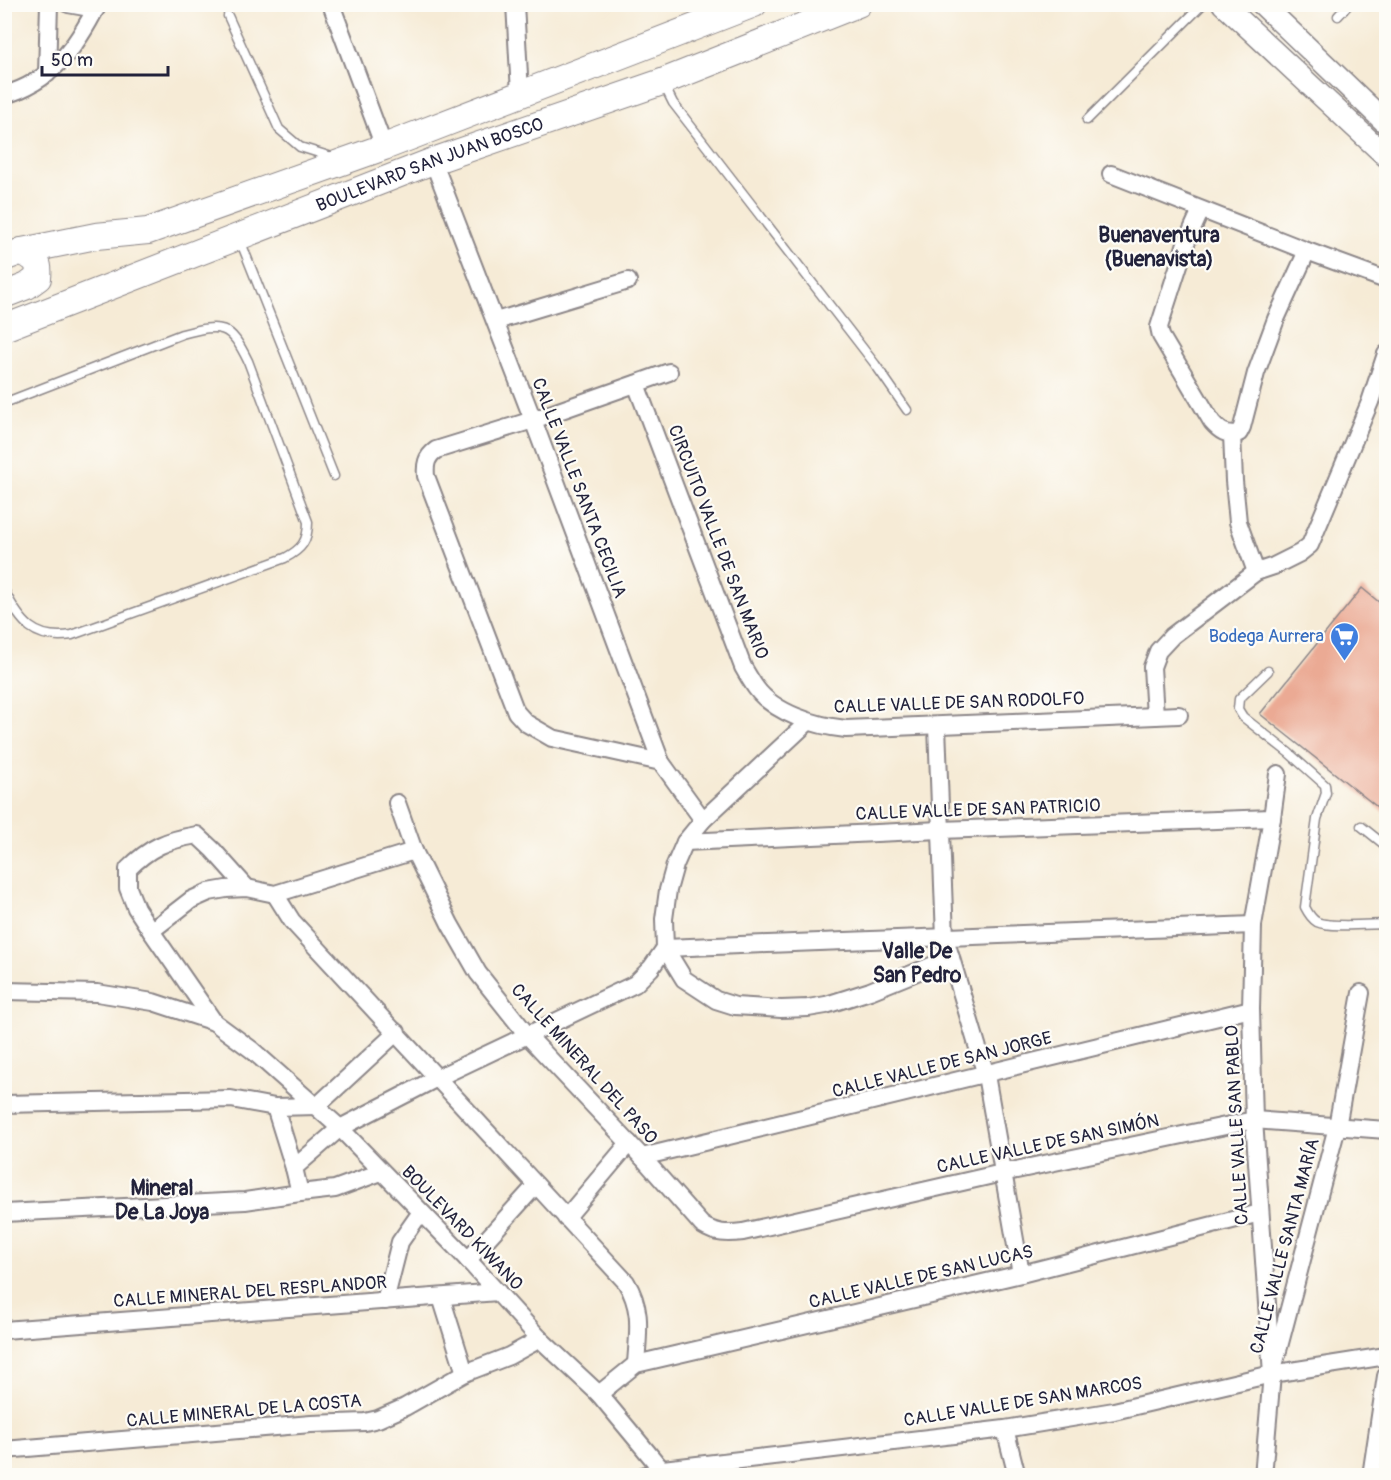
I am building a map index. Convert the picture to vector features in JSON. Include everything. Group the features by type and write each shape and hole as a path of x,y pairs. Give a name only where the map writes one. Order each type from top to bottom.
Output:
{"main road":[{"name":"BOULEVARD SAN JUAN BOSCO","path":"4,328 433,161 662,82 858,4"},
{"name":"BOULEVARD SAN JUAN BOSCO","path":"13,255 96,236 148,231 384,147 752,5"},
{"path":"587,68 619,70 651,58 737,24 752,5"},
{"path":"651,58 662,82"},
{"path":"4,295 27,286 38,278 39,268 36,260 13,255"}],"street":[{"path":"47,74 49,4"},
{"path":"4,94 30,84 61,63 97,7 68,4"},
{"path":"515,4 520,93"},
{"path":"1223,4 1386,156"},
{"path":"1262,4 1386,123"},
{"path":"336,6 384,147"},
{"name":"CALLE VALLE SANTA CECILIA","path":"433,161 496,321 661,762 703,820"},
{"path":"1111,174 1386,280"},
{"path":"1201,210 1186,243 1159,327 1161,336 1212,422 1217,428 1232,434 1239,433 1242,427 1269,335 1307,251"},
{"path":"496,321 628,281"},
{"path":"1155,716 1152,667 1158,651 1172,636 1256,572 1300,553 1310,545 1370,402 1386,354"},
{"path":"661,762 552,738 526,723 516,712 426,476 425,468 427,460 436,450 533,420 669,372"},
{"name":"CIRCUITO VALLE DE SAN MARIO","path":"636,384 743,667 757,690 778,707 808,722"},
{"path":"1232,434 1233,481 1238,522 1256,572"},
{"name":"CALLE VALLE DE SAN RODOLFO","path":"951,958 870,991 826,1005 782,1009 735,1006 716,1000 684,979 665,948 664,919 668,890 675,865 685,842 703,820 808,722 846,729 1179,715"},
{"path":"937,726 945,938 986,1075 1021,1274"},
{"name":"CALLE VALLE SAN PABLO","path":"1263,1476 1272,1374 1254,1120 1251,1009 1253,925 1278,774"},
{"name":"CALLE MINERAL DEL PASO","path":"397,803 414,851 450,924 478,973 528,1036 642,1157 702,1225 720,1233"},
{"name":"CALLE VALLE DE SAN PATRICIO","path":"685,842 1272,818"},
{"path":"214,1022 135,908 128,888 128,869 142,854 172,839 197,835 247,888"},
{"path":"151,932 191,900 209,892 247,888 275,894 414,851"},
{"path":"275,894 292,921 439,1077 626,1282 633,1293 639,1316 636,1364"},
{"path":"294,1168 340,1128 439,1077 635,984 651,968 665,948 1253,925"},
{"path":"4,991 97,993 153,1002 214,1022"},
{"name":"CALLE VALLE SANTA MARÍA","path":"1272,1374 1337,1127 1361,993"},
{"name":"CALLE VALLE DE SAN JORGE","path":"642,1157 1251,1009"},
{"name":"BOULEVARD KIWANO","path":"214,1022 252,1050 340,1128 468,1260 540,1339 598,1394 665,1472"},
{"path":"4,1104 231,1099 275,1107 317,1107 397,1032"},
{"path":"275,1107 300,1193"},
{"name":"CALLE VALLE DE SAN SIMÓN","path":"720,1233 743,1232 1002,1173 1254,1120 1386,1130"},
{"path":"566,1218 629,1143"},
{"path":"4,1213 245,1201 335,1189 381,1172"},
{"path":"468,1260 536,1185"},
{"path":"385,1301 400,1242 421,1212"},
{"name":"CALLE VALLE DE SAN LUCAS","path":"598,1394 636,1364 1021,1274 1260,1213"},
{"name":"CALLE MINERAL DEL RESPLANDOR","path":"4,1330 498,1292"},
{"path":"441,1297 465,1373"},
{"name":"CALLE MINERAL DE LA COSTA","path":"4,1450 300,1425 365,1422 405,1407 465,1373 509,1356 540,1339"},
{"name":"CALLE VALLE DE SAN MARCOS","path":"643,1476 1005,1429 1114,1411 1272,1374 1386,1356"},
{"path":"1371,1476 1386,1376"},
{"path":"1005,1429 1017,1476"}],"lane":[{"path":"1087,120 1203,4"},
{"path":"1275,4 1288,31"},
{"path":"1338,16 1349,4"},
{"path":"228,16 279,129 300,147 344,161"},
{"path":"662,82 672,104 875,364 907,411"},
{"path":"238,237 334,476"},
{"path":"4,403 182,334 204,328 218,328 230,332 238,340 248,362 308,522 308,533 304,545 285,558 72,635 48,637 37,633 21,618 4,590"},
{"path":"1268,670 1239,699 1238,709 1243,717 1325,785 1326,793 1317,819 1305,907 1309,915 1323,924 1386,924"},
{"path":"1361,826 1386,846"}],"building":[{"name":"Bodega Aurrera","path":"1362,588 1386,608 1386,814 1260,714"}],"place":[{"name":"Bodega Aurrera","path":"1345,662"}],"district":[{"name":"Buenaventura (Buenavista)","path":"1159,247"},
{"name":"Valle De San Pedro","path":"917,963"},
{"name":"Mineral De La Joya","path":"162,1200"}]}
